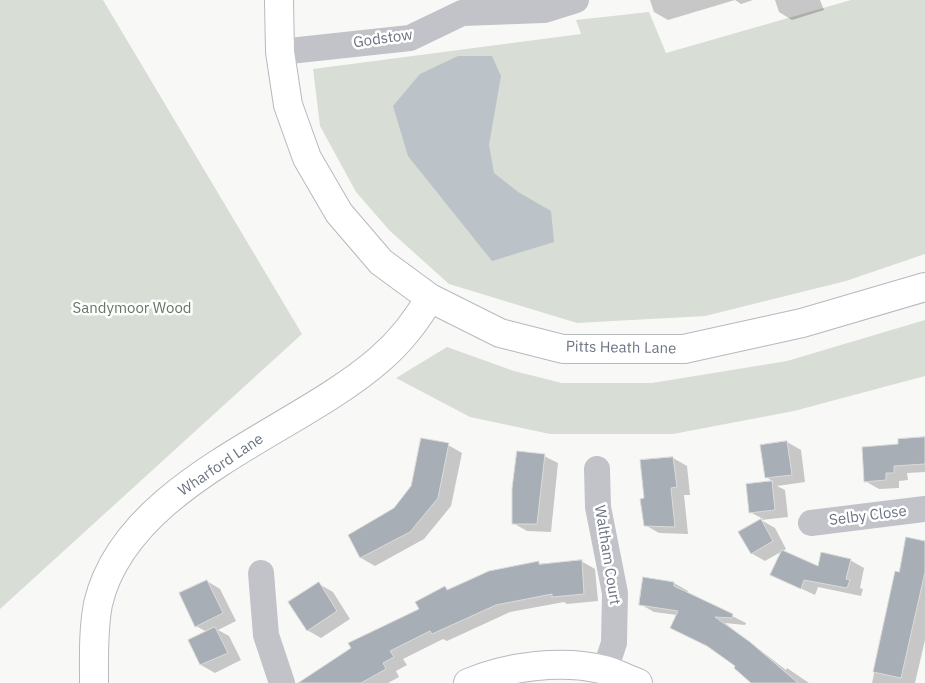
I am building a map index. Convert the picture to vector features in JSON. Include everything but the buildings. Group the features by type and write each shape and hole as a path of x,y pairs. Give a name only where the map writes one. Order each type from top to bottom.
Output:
{"street":[{"name":"Pitts Heath Lane","path":"279,0 280,52 288,105 306,158 339,214 381,262 430,298 500,333 563,349 684,349 802,323 925,287"},
{"name":"Godstow","path":"280,52 410,38 462,13 511,5 544,10 576,0"},
{"name":"Wharford Lane","path":"94,683 94,637 99,603 116,560 144,522 181,491 218,465 339,389 379,360 408,332 430,298"},
{"name":"Waltham Court","path":"597,469 598,508 615,593 614,643 605,670"},
{"name":"Selby Close","path":"811,523 925,509"},
{"path":"260,573 266,635 282,683"},
{"path":"468,683 482,677 529,667 570,666 605,670 638,683"}],"green space":[{"name":"Sandymoor Wood","path":"0,0 103,0 302,334 0,609"},
{"path":"851,0 925,0 925,254 846,281 705,316 577,323 449,284 390,231 356,192 320,126 313,69 581,34 576,20 649,12 666,53"},
{"path":"925,320 925,376 794,411 673,434 550,434 470,417 396,378 447,347 514,371 562,383 652,383 787,361"}],"shaded area":[{"path":"458,56 492,56 501,76 489,145 494,173 518,192 551,211 554,242 492,261 408,156 393,106 420,74"}]}
